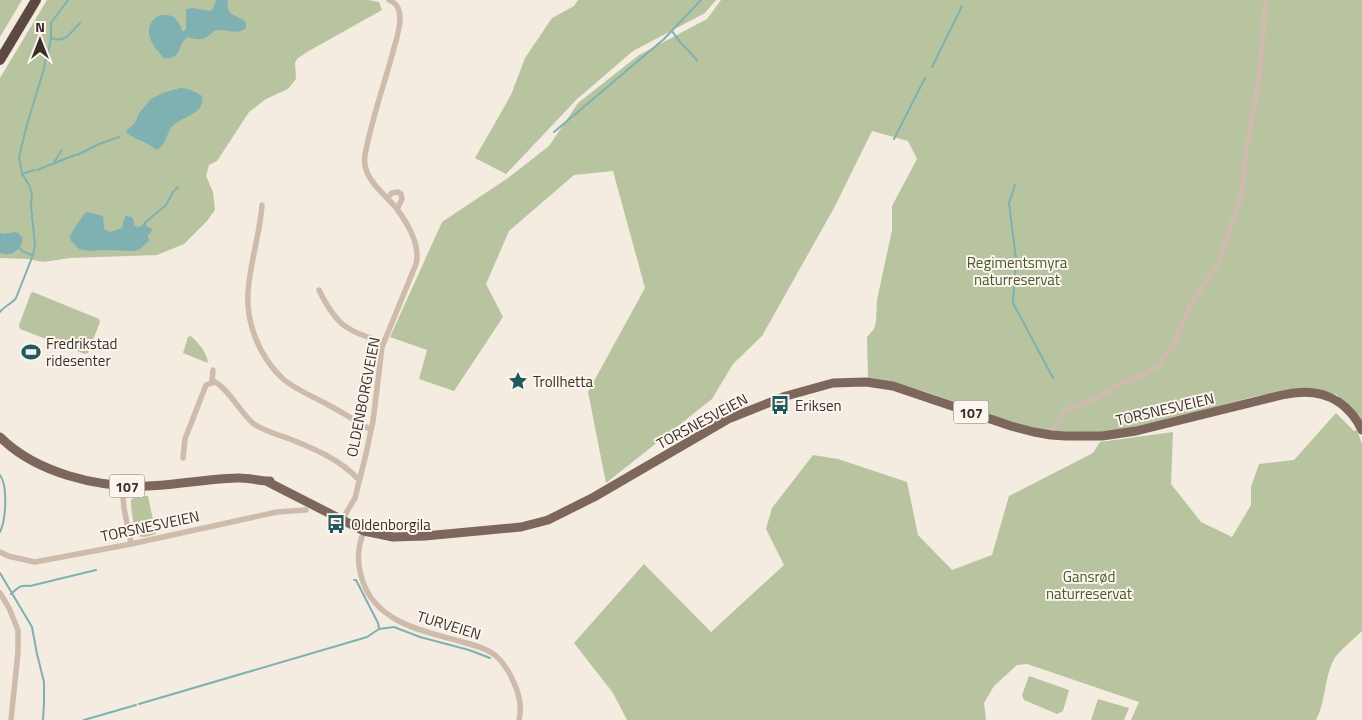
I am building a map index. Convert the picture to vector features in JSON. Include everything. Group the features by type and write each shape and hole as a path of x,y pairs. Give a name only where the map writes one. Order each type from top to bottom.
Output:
{"highway":[{"path":"0,60 36,0"}],"main road":[{"name":"TORSNESVEIEN","path":"0,437 25,457 49,469 80,478 122,485 146,486 235,478 274,481 305,494 342,520 364,531 394,537 418,537 521,527 548,520 594,497 728,419 786,396 842,382 866,382 893,386 1012,426 1051,435 1102,436 1136,431 1293,392 1324,395 1338,401 1354,417 1362,430"}],"street":[{"path":"387,198 395,192 401,194 402,199 397,209 370,180 364,163 372,119 386,77 400,23 398,9 389,0"},
{"path":"1051,435 1061,416 1068,409 1098,398 1118,385 1152,370 1160,363 1174,343 1190,306 1219,262 1242,194 1246,150 1258,86 1266,1"},
{"path":"262,205 248,293 249,317 256,341 271,365 283,379 371,430"},
{"name":"OLDENBORGVEIEN","path":"342,520 355,498 371,430 381,352 416,264 418,251 411,232 397,209"},
{"path":"319,290 328,307 339,321 354,333 384,342"},
{"path":"212,382 213,370"},
{"path":"183,458 185,439 206,385 212,382 222,387 254,424 269,432 312,448 340,464 359,480"},
{"path":"122,485 131,544"},
{"name":"TORSNESVEIEN","path":"0,552 8,556 35,562 131,544 277,512 306,510"},
{"name":"TURVEIEN","path":"364,531 358,548 360,572 369,595 376,604 386,613 415,629 481,647 494,655 505,666 512,677 518,693 519,720"},
{"path":"0,593 18,630 18,652 11,720"}],"green space":[{"path":"0,0 22,0 0,37"},
{"path":"47,0 368,0 379,2 382,10 297,59 295,63 296,79 288,89 266,99 249,112 217,161 209,165 206,176 213,192 215,210 184,244 157,255 70,258 43,262 28,259 0,258 0,78"},
{"path":"578,0 716,0 705,13 633,51 577,99 506,174 475,158 511,95 525,58 552,18 574,6"},
{"name":"Regimentsmyra naturreservat","path":"721,0 1362,0 1362,424 1337,395 1296,388 1252,397 1113,433 1049,431 996,417 893,382 868,378 867,337 874,329 876,321 877,300 892,230 892,206 917,159 908,141 872,131 834,208 762,336 733,364 712,399 606,483 588,392 645,288 613,171 574,175 509,231 486,284 503,317 454,391 419,379 427,350 390,337 442,222 508,178 549,146 578,103 639,55 707,19"},
{"path":"33,292 99,319 100,322 88,353 85,354 20,329 19,325"},
{"path":"191,336 200,345 208,363 183,353 188,337"},
{"name":"Gansrød naturreservat","path":"1336,413 1354,431 1357,430 1362,444 1362,631 1334,659 1328,674 1322,705 1316,720 1131,720 1139,702 1027,664 1017,665 994,686 984,703 986,720 627,720 613,693 574,643 644,564 711,632 784,565 766,529 772,508 813,455 838,459 907,482 918,535 952,570 992,555 1009,496 1093,453 1100,442 1173,432 1171,484 1201,522 1232,537 1251,505 1251,487 1259,464 1294,460"},
{"path":"137,496 148,496 156,534 143,537 139,536 135,530 131,500"},
{"path":"1029,676 1069,690 1063,711 1057,714 1024,700 1022,695"},
{"path":"1098,699 1129,708 1124,720 1091,720"}],"water":[{"path":"216,0 228,0 229,12 246,22 246,28 236,32 216,30 206,38 201,39 188,37 184,40 174,57 164,58 150,38 149,28 152,21 158,16 172,16 178,22 182,31 184,31 186,29 186,9 210,11 213,9"},
{"path":"180,88 192,90 202,96 202,102 196,111 171,128 159,148 156,150 127,133 126,131 135,123 139,113 151,99"},
{"path":"87,212 103,216 104,229 110,232 122,228 126,216 132,217 134,225 137,227 142,226 147,221 146,226 152,229 148,235 149,241 135,251 90,251 79,249 71,241 70,237"},
{"path":"15,232 23,238 18,249 8,254 0,253 0,233"}],"waterway":[{"path":"0,312 16,298 33,255 35,245 31,206 32,193 22,174 19,157 44,70 51,36 51,23 68,0"},
{"path":"554,132 664,39 701,0"},
{"path":"932,67 962,6"},
{"path":"51,38 64,38 80,23"},
{"path":"672,31 697,60"},
{"path":"894,139 925,78"},
{"path":"77,155 119,137"},
{"path":"54,162 62,150"},
{"path":"37,170 75,155"},
{"path":"22,174 34,170"},
{"path":"1015,185 1009,203 1016,259 1013,303 1053,378"},
{"path":"147,221 166,205 178,187"},
{"path":"19,248 32,255"},
{"path":"0,475 3,480 5,495 4,520 0,532"},
{"path":"11,594 21,586 30,586 96,570"},
{"path":"0,573 32,627 44,682 43,720"},
{"path":"354,580 356,580 379,628"},
{"path":"139,704 367,637 379,629 394,627 420,637 469,650 490,658"},
{"path":"84,720 136,705"}],"place":[{"name":"Fredrikstad ridesenter","path":"31,352"},
{"name":"Trollhetta","path":"518,381"},
{"name":"Eriksen","path":"780,405"},
{"name":"Oldenborgila","path":"336,524"}]}
